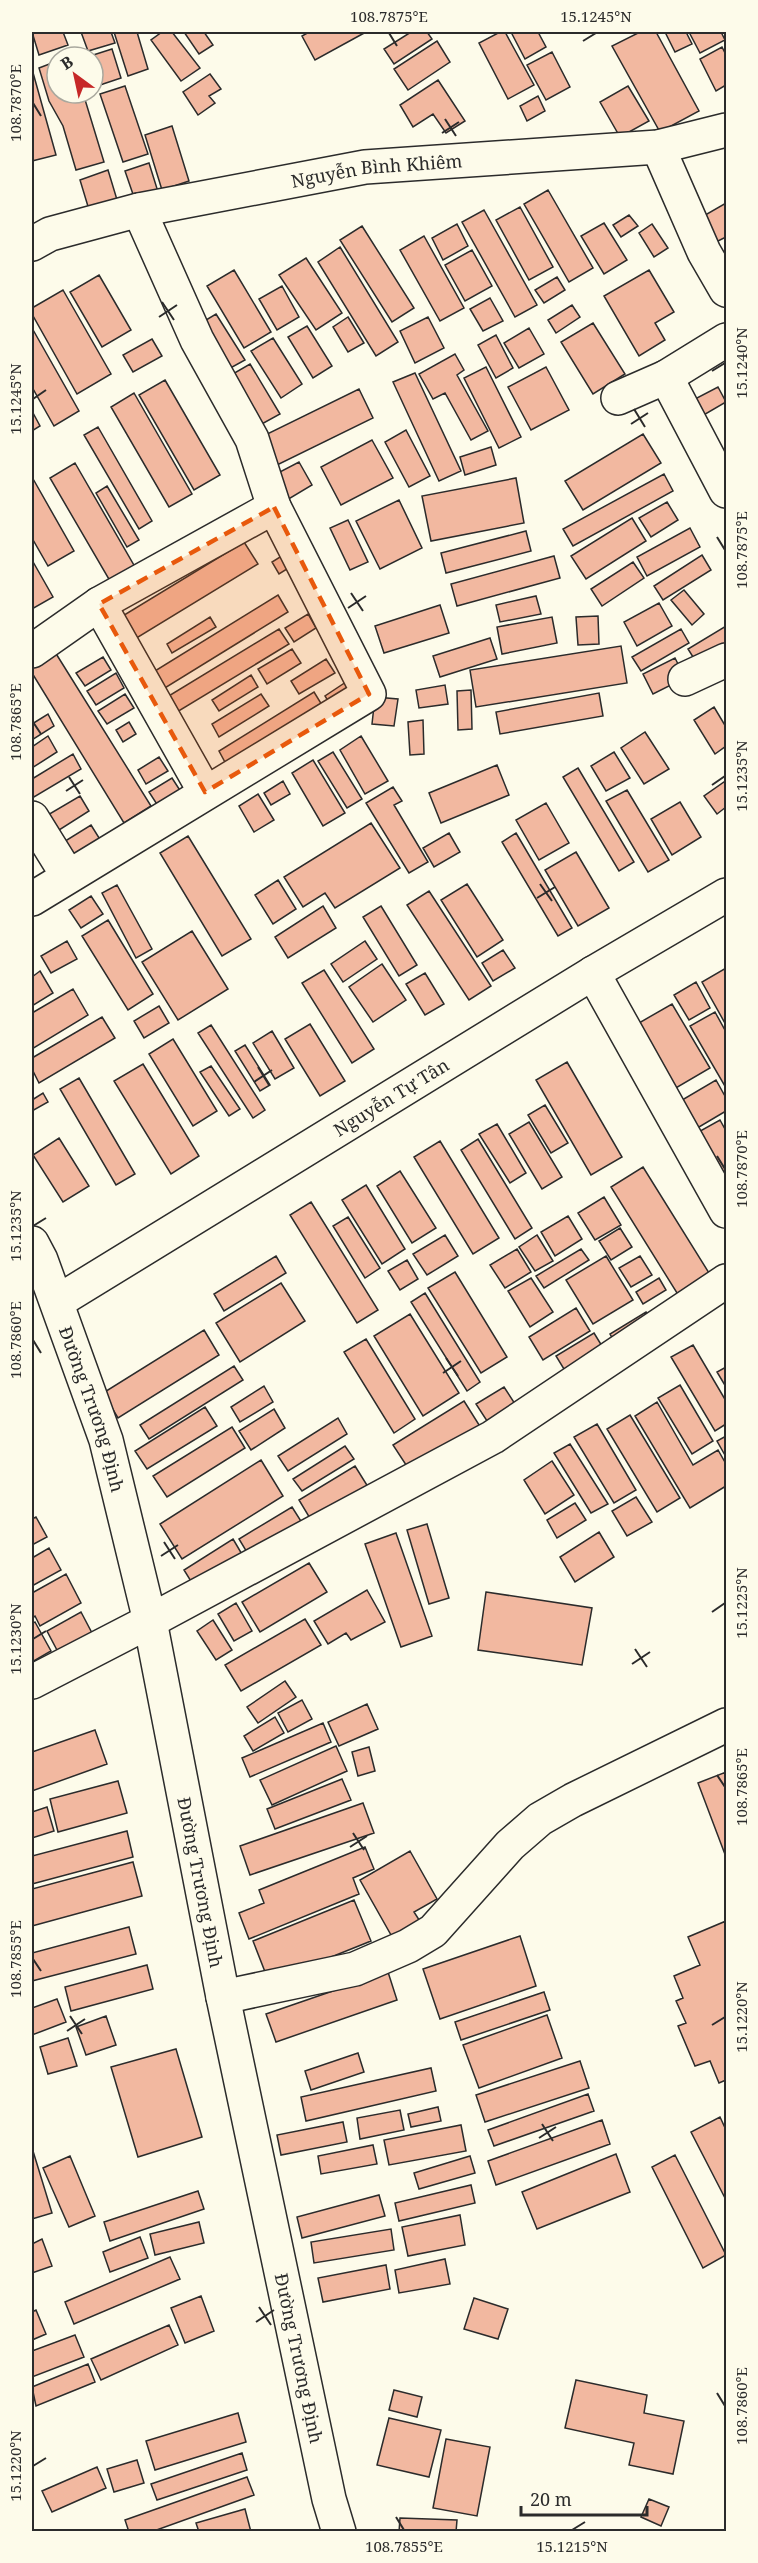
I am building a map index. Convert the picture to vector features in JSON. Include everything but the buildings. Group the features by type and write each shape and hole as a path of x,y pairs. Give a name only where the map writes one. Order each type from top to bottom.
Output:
{"street":[{"name":"Nguyễn Bình Khiêm","path":"32,244 50,234 139,210 365,167 658,147 726,130"},
{"path":"658,147 704,252 726,290"},
{"path":"32,899 369,694 274,507 252,439 197,340 139,210"},
{"path":"618,399 666,377 726,340"},
{"path":"666,377 726,491"},
{"path":"32,651 99,604 274,507"},
{"path":"99,604 205,792"},
{"path":"685,679 726,660"},
{"path":"32,818 68,876"},
{"name":"Nguyễn Tự Tân","path":"57,1302 592,973 726,895"},
{"path":"592,973 726,1211"},
{"name":"Đường Trương Định","path":"35,1256 57,1302 106,1440 150,1621 223,1997 329,2499 339,2532"},
{"path":"32,1682 493,1437 726,1281"},
{"path":"223,1997 354,1969 408,1946 434,1931 510,1845 540,1820 573,1800 726,1725"}],"highlighted area":[{"path":"274,507 369,694 205,792 99,604"}]}
